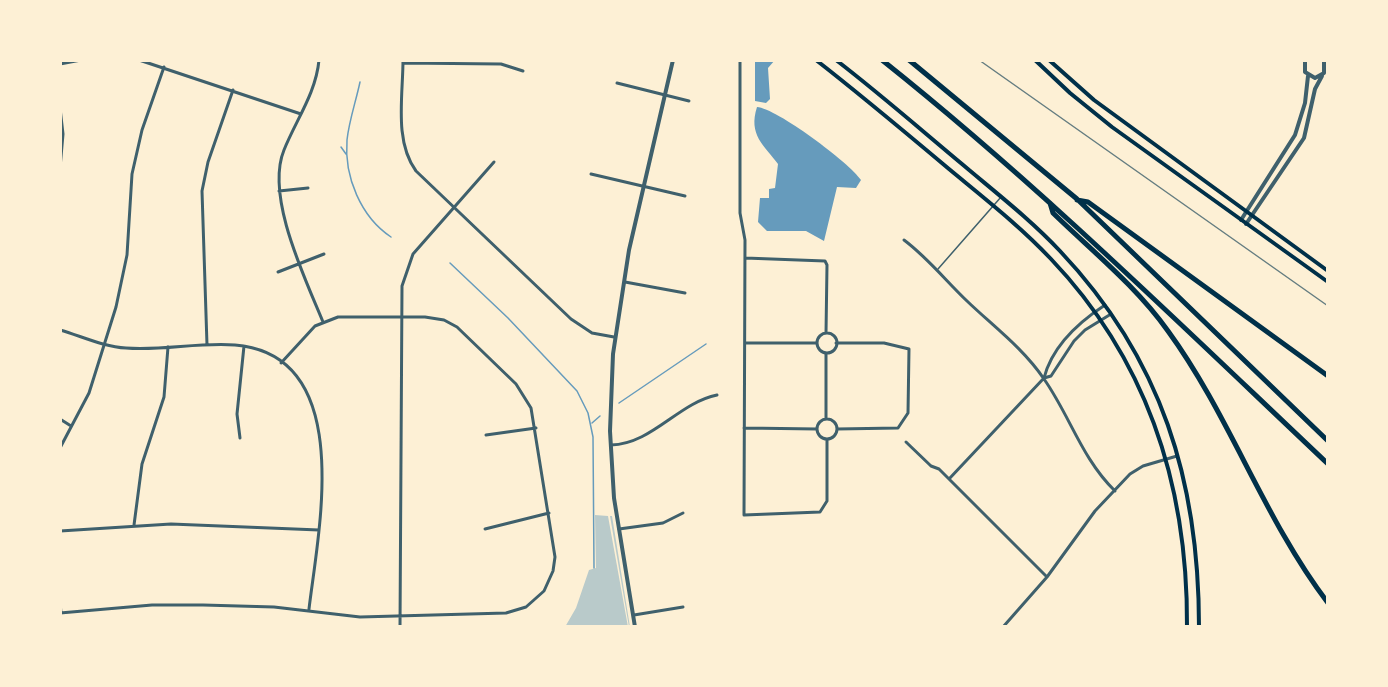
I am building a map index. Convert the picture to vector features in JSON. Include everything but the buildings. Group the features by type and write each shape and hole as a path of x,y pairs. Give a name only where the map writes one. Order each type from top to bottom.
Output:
{"highway":[{"path":"882,60 1049,202 1179,320 1328,464"},
{"path":"909,60 1077,199 1328,441"},
{"path":"1077,199 1088,202 1328,376"},
{"path":"1049,202 1053,213 1141,297 1168,331 1197,377 1298,561 1328,603"}],"main road":[{"path":"816,60 993,206 1050,258 1101,321 1139,387 1167,459 1183,536 1187,627"},
{"path":"836,60 1001,197 1059,249 1111,314 1151,383 1178,455 1195,533 1199,627"},
{"path":"1035,60 1070,93 1112,127 1328,282"},
{"path":"1049,60 1094,100 1328,271"}],"street":[{"path":"60,64 81,60"},
{"path":"139,60 301,114"},
{"path":"319,60 312,92 280,160 279,191 281,208 323,322"},
{"path":"635,627 618,529 611,445 614,337 623,282 673,60"},
{"path":"740,60 740,213 745,240 744,515 820,512 827,501 827,439"},
{"path":"1241,220 1295,135 1305,103 1308,76 1304,69 1305,60"},
{"path":"1246,224 1304,138 1315,89 1326,69 1324,60"},
{"path":"522,72 501,64 403,62 405,151 416,171 571,319 592,333 614,337"},
{"path":"60,448 89,393 105,344 124,271 130,188 135,157 164,67"},
{"path":"1308,76 1315,78 1322,76"},
{"path":"617,83 689,101"},
{"path":"207,345 202,191 208,162 233,90"},
{"path":"60,108 63,143 60,168"},
{"path":"400,627 402,286 409,262 420,243 494,162"},
{"path":"591,174 685,196"},
{"path":"279,191 308,188"},
{"path":"904,240 938,269 965,299 1020,349 1044,378 1091,464 1114,491"},
{"path":"278,272 324,254"},
{"path":"745,258 825,261 827,265 826,333"},
{"path":"623,282 685,293"},
{"path":"950,479 1044,378 1046,369 1067,336 1105,305"},
{"path":"1044,378 1051,376 1085,330 1111,314"},
{"path":"60,603 61,613 152,606 203,605 309,610 351,616 506,613 532,603 544,591 553,571 555,557 531,408 522,392 463,332 437,318 338,317 323,322 307,332 281,363"},
{"path":"60,330 126,349 207,345 244,346 263,352 281,363 302,385 312,404 322,444 322,495 309,610"},
{"path":"826,333 832,335 836,343 832,351 826,353 819,350 817,343 821,335 826,333"},
{"path":"745,343 817,343"},
{"path":"836,343 884,344 909,349 908,413 898,428 837,429"},
{"path":"240,438 237,414 244,346"},
{"path":"134,525 139,475 165,389 168,347"},
{"path":"826,353 826,419"},
{"path":"611,445 637,439 693,404 717,395"},
{"path":"60,419 71,426"},
{"path":"826,419 834,422 837,429 833,436 827,439 821,437 817,429 820,421 826,419"},
{"path":"486,435 536,428"},
{"path":"744,428 817,429"},
{"path":"906,442 950,479 1047,577"},
{"path":"1003,627 1047,577 1095,511 1130,474 1143,466 1178,455"},
{"path":"485,529 549,513"},
{"path":"618,529 663,523 683,513"},
{"path":"60,531 134,525 220,524 319,530"},
{"path":"634,615 683,608"}],"lane":[{"path":"938,269 1001,197"}],"shaded area":[{"path":"595,515 608,516 628,627 565,627 576,608 589,570 596,568"},
{"path":"610,516 612,516 630,627 629,627"}],"water":[{"path":"755,60 775,60 768,68 770,99 766,103 755,101"},
{"path":"757,107 780,116 795,126 843,162 861,180 856,188 837,187 824,241 806,231 767,231 758,222 760,198 769,198 769,189 775,188 778,164 756,132"}],"waterway":[{"path":"360,82 347,140 348,168 363,207 380,229 391,237"},
{"path":"341,147 346,154"},
{"path":"450,263 508,318 577,391 588,413 593,437 594,568"},
{"path":"619,403 706,344"},
{"path":"592,423 600,416"}],"railway":[{"path":"979,60 1328,306"}]}
